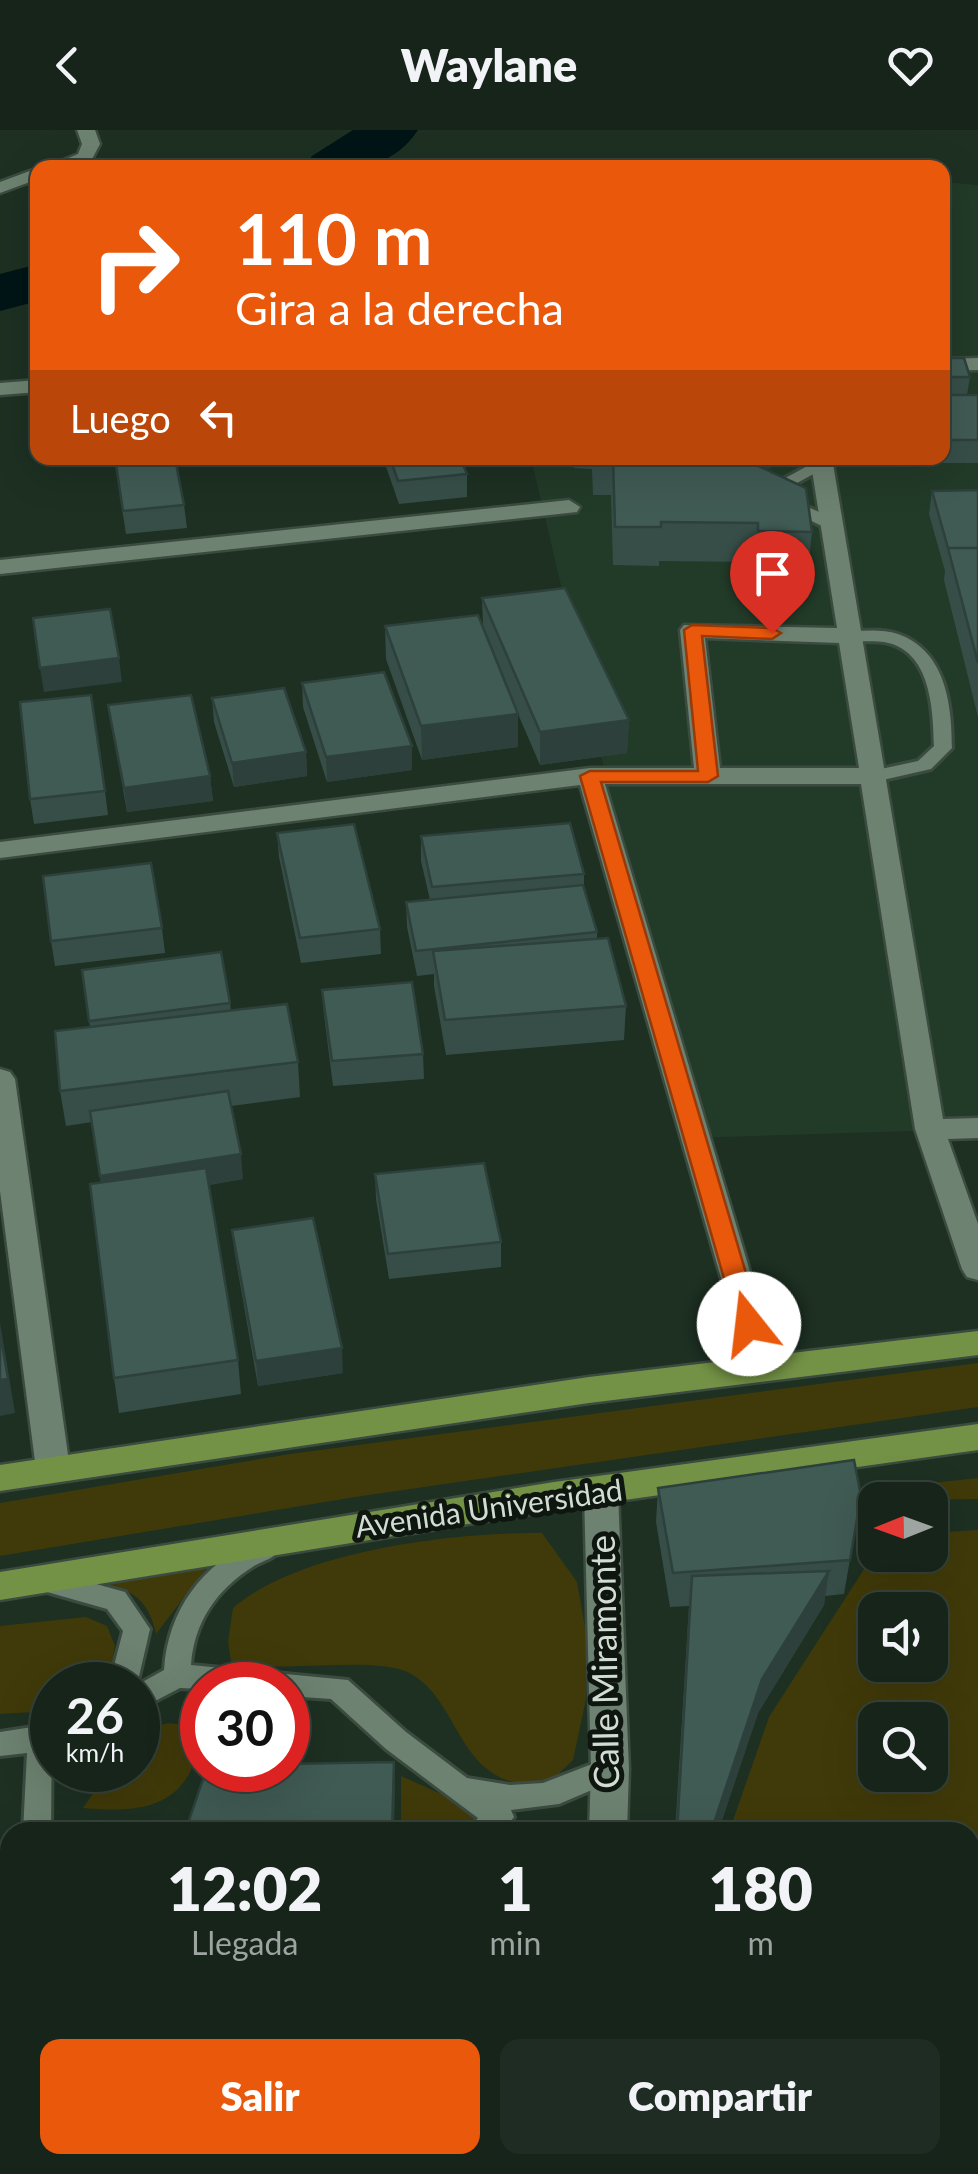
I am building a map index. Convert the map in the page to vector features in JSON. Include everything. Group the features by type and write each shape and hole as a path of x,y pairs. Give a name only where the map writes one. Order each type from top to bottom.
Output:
{"highway":[{"path":"0,1478 571,1393 978,1343"},
{"name":"Avenida Universidad","path":"0,1586 554,1496 978,1437"}],"street":[{"path":"75,160 85,156 91,144 86,130"},
{"path":"0,188 30,176"},
{"path":"950,364 978,364"},
{"path":"0,389 30,387"},
{"path":"822,465 930,1129 978,1269"},
{"path":"0,567 569,507"},
{"path":"708,776 692,630 852,636"},
{"path":"0,850 590,776 874,776"},
{"path":"590,776 763,1369"},
{"path":"0,1080 53,1470"},
{"path":"930,1129 978,1128"},
{"name":"Calle Miramonte","path":"601,1492 608,1822"}],"lane":[{"path":"813,465 764,494 832,524"},
{"path":"852,636 893,638 916,652 933,673 941,696 943,748 924,765 874,776"},
{"path":"178,1676 181,1635 204,1594 248,1554 304,1537"},
{"path":"39,1580 116,1600 137,1629 129,1662"},
{"path":"160,1686 178,1676 338,1688 444,1780 500,1817 494,1822"},
{"path":"0,1744 30,1740"},
{"path":"444,1780 504,1800 563,1794 610,1768"},
{"path":"38,1822 41,1792"}],"shaded area":[{"path":"950,183 978,185 978,1129 691,1138 533,465 950,465"},
{"path":"978,1363 978,1407 355,1497 0,1556 0,1503 290,1454"},
{"path":"978,1478 978,1499 948,1499 948,1482 942,1482"},
{"path":"978,1530 978,1822 732,1822 769,1717 862,1572 948,1572 948,1532"},
{"path":"542,1533 577,1582 586,1633 586,1699 573,1760 547,1785 509,1781 492,1773 467,1747 439,1700 413,1675 377,1666 231,1661 228,1642 233,1608 262,1588 297,1572 380,1548"},
{"path":"208,1566 156,1634 152,1619 138,1598 117,1587 77,1576"},
{"path":"86,1617 107,1626 115,1646 112,1662 30,1662 30,1712 0,1714 0,1626"},
{"path":"180,1724 178,1788 148,1806 83,1808 94,1792 160,1792 160,1725"},
{"path":"401,1776 490,1816 481,1822 401,1822"}],"building":[{"path":"950,358 964,358 970,377 950,377"},
{"path":"950,395 978,395 978,440 950,440"},
{"path":"116,465 176,465 184,505 123,511"},
{"path":"392,465 463,465 467,474 398,481"},
{"path":"613,465 756,465 806,488 812,532 758,531 758,523 661,522 661,527 615,527"},
{"path":"978,490 978,548 948,548 932,491"},
{"path":"948,548 978,548 978,663"},
{"path":"565,588 629,720 540,732 482,598"},
{"path":"110,609 119,658 40,668 33,618"},
{"path":"478,615 518,714 421,726 385,626"},
{"path":"384,672 412,746 326,757 302,683"},
{"path":"284,688 306,752 232,763 212,698"},
{"path":"91,695 105,791 30,799 20,702"},
{"path":"191,695 210,776 124,788 108,705"},
{"path":"570,823 584,874 432,887 421,836"},
{"path":"354,824 380,929 300,938 277,833"},
{"path":"151,863 162,928 51,941 43,876"},
{"path":"583,885 597,932 416,951 406,902"},
{"path":"608,938 626,1006 445,1020 433,951"},
{"path":"221,952 230,1003 89,1021 82,970"},
{"path":"412,982 423,1054 332,1061 322,990"},
{"path":"287,1004 298,1062 60,1091 55,1031"},
{"path":"228,1091 241,1154 100,1176 90,1111"},
{"path":"484,1163 501,1242 388,1254 375,1174"},
{"path":"206,1168 238,1360 114,1378 90,1184"},
{"path":"313,1218 342,1348 256,1361 232,1230"},
{"path":"0,1332 8,1379 0,1380"},
{"path":"854,1460 858,1513 850,1560 673,1573 658,1488"},
{"path":"829,1571 762,1679 714,1822 678,1822 692,1576"},
{"path":"394,1762 392,1822 188,1822 199,1792 310,1792 310,1764"}],"waterway":[{"path":"344,160 391,130"},
{"path":"0,293 30,284"}],"route":[{"path":"749,1324 590,776 708,776 692,630 772,633"}]}
